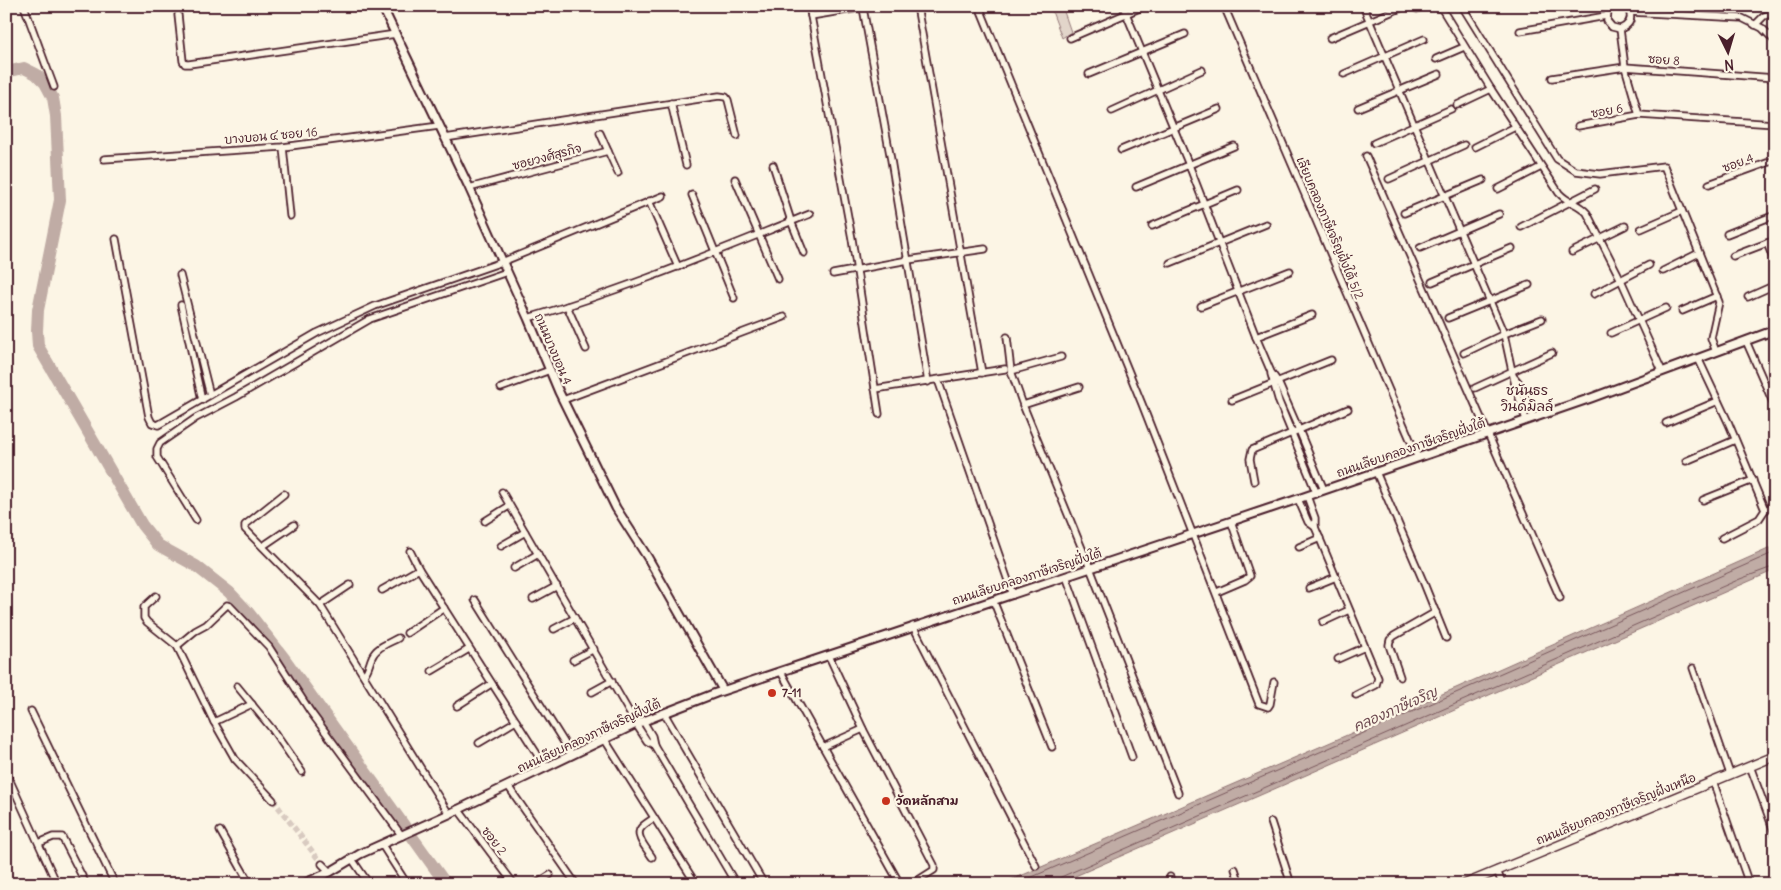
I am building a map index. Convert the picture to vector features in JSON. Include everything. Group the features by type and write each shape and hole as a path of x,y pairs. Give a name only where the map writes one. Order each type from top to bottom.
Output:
{"main road":[{"name":"ถนนเลียบคลองภาษีเจริญฝั่งเหนือ","path":"1465,884 1775,756"}],"street":[{"path":"24,6 54,88"},
{"name":"ถนนบางบอน 4","path":"382,6 469,188 563,400 616,508 648,558 724,690"},
{"path":"809,6 857,270 879,414"},
{"path":"811,16 871,6"},
{"path":"917,6 982,373"},
{"path":"979,6 1262,706 1268,707 1270,704 1274,682"},
{"path":"1123,6 1271,372 1292,433 1320,491"},
{"path":"1070,38 1144,6"},
{"name":"เลียบคลองภาษีเจริญฝั่งใต้ 5/2","path":"1224,6 1418,458"},
{"path":"1363,6 1504,334 1514,377 1519,383 1529,419"},
{"path":"1330,38 1406,6"},
{"path":"1440,6 1491,90 1560,194 1568,202 1579,204 1587,213 1621,280 1662,371"},
{"path":"1462,6 1557,159 1576,171 1600,174 1664,166 1719,302 1711,338 1716,352"},
{"path":"1613,6 1606,16 1609,24 1616,29 1628,25 1630,21 1630,12 1625,6"},
{"path":"863,8 928,382"},
{"path":"1630,12 1742,18 1762,28 1775,41"},
{"path":"1755,24 1764,16 1775,12"},
{"path":"178,15 186,64 396,34"},
{"path":"1520,31 1606,16"},
{"path":"1620,29 1625,67 1639,116"},
{"path":"1089,74 1185,34"},
{"path":"1344,74 1424,39"},
{"path":"1436,59 1464,47"},
{"name":"ซอย 8","path":"1552,78 1625,67 1775,78"},
{"path":"1112,112 1202,70"},
{"path":"1358,108 1439,74"},
{"path":"1458,105 1491,90"},
{"path":"445,138 719,96 726,97 738,136"},
{"path":"671,103 686,165"},
{"path":"1121,150 1172,127 1219,109"},
{"path":"1374,143 1451,109"},
{"name":"ซอย 6","path":"1578,126 1639,116 1775,124"},
{"name":"บางบอน ๔ ซอย 16","path":"104,158 284,147 439,126"},
{"path":"1475,147 1515,127"},
{"path":"600,133 618,173"},
{"path":"1389,178 1464,145"},
{"path":"1136,187 1234,146"},
{"path":"284,147 290,216"},
{"name":"ซอยวงศ์สุรกิจ","path":"469,188 608,151"},
{"path":"1366,156 1560,598"},
{"name":"ซอย 4","path":"1709,184 1775,160"},
{"path":"773,165 791,221 804,253"},
{"path":"1498,189 1541,167"},
{"path":"735,179 778,278"},
{"path":"1404,214 1444,195 1483,180"},
{"path":"1520,226 1595,189"},
{"path":"1152,226 1238,190"},
{"path":"692,195 734,298"},
{"path":"116,239 149,417 152,423 158,424 317,333 375,306 502,262 663,196"},
{"path":"649,201 678,267"},
{"path":"1641,229 1682,211"},
{"path":"528,318 678,267 810,214"},
{"path":"1420,248 1499,214"},
{"path":"1727,234 1775,215"},
{"path":"1170,263 1266,224"},
{"path":"1572,252 1625,226"},
{"path":"1733,256 1775,240"},
{"path":"1767,243 1775,263"},
{"path":"1432,282 1512,248"},
{"path":"833,274 908,260 961,254 985,249"},
{"path":"1663,270 1699,253"},
{"path":"1594,294 1649,265"},
{"path":"1201,306 1290,271"},
{"path":"196,520 157,456 157,449 160,443 196,418 236,397 370,319 507,272"},
{"path":"180,275 210,395"},
{"path":"1448,318 1529,284"},
{"path":"1748,297 1775,285"},
{"path":"1682,311 1717,296"},
{"path":"181,305 202,400"},
{"path":"567,306 586,349"},
{"path":"1611,333 1666,308"},
{"path":"1256,337 1312,315"},
{"path":"563,400 784,317"},
{"path":"1464,353 1542,319"},
{"name":"ถนนเลียบคลองภาษีเจริญฝั่งใต้","path":"303,884 312,882 382,844 636,724 724,690 913,626 1194,535 1487,434 1775,330"},
{"path":"1007,337 1008,370 1090,568 1178,793"},
{"path":"1746,341 1775,407"},
{"path":"1474,388 1552,353"},
{"path":"874,389 1008,370 1061,357"},
{"path":"1698,358 1765,510"},
{"path":"1232,400 1330,360"},
{"path":"501,388 550,370"},
{"path":"938,380 1013,594"},
{"path":"1275,383 1299,430 1320,491"},
{"path":"1022,405 1079,387"},
{"path":"1666,423 1718,401"},
{"path":"1254,481 1250,458 1252,450 1348,409"},
{"path":"1686,461 1735,440"},
{"path":"1376,472 1446,638"},
{"path":"1703,500 1753,480"},
{"path":"502,492 636,724 647,741 654,745"},
{"path":"284,494 245,525 245,529 320,605 449,814"},
{"path":"1307,496 1315,518 1315,527 1378,682 1376,685 1356,695"},
{"path":"1298,499 1308,522 1315,527"},
{"path":"484,521 510,506"},
{"path":"1722,538 1759,519 1765,510 1775,506"},
{"path":"1216,592 1250,576 1231,521"},
{"path":"263,546 294,525"},
{"path":"501,546 525,532"},
{"path":"1299,546 1320,538"},
{"path":"410,551 419,569 469,649 546,768"},
{"path":"514,568 538,554"},
{"path":"382,590 419,569"},
{"path":"1066,576 1132,757"},
{"path":"1309,588 1336,577"},
{"path":"320,605 350,585"},
{"path":"533,599 557,586"},
{"path":"156,596 144,607 144,618 177,646 214,722 235,759 273,800"},
{"path":"475,600 572,755"},
{"path":"993,600 1052,747"},
{"path":"177,646 228,605 230,606 269,647 310,710 406,834"},
{"path":"407,633 444,608"},
{"path":"1323,622 1349,610"},
{"path":"1400,677 1389,644 1390,640 1436,612"},
{"path":"554,629 575,618"},
{"path":"913,626 1036,866"},
{"path":"364,675 375,652 383,645 398,638"},
{"path":"1338,659 1365,647"},
{"path":"432,671 469,649"},
{"path":"573,660 594,649"},
{"path":"829,656 863,729 934,865 934,870 912,884"},
{"path":"1693,668 1730,774"},
{"path":"781,672 900,884"},
{"path":"592,692 612,681"},
{"path":"457,706 491,684"},
{"path":"237,686 272,729 302,772"},
{"path":"214,722 252,704"},
{"path":"32,711 115,884"},
{"path":"664,713 764,884"},
{"path":"479,743 516,721"},
{"path":"643,721 652,736 654,745 736,884"},
{"path":"823,747 863,729"},
{"path":"605,740 696,884"},
{"path":"1750,766 1775,834"},
{"path":"6,772 57,884"},
{"path":"1713,781 1749,884"},
{"path":"508,786 576,884"},
{"name":"ซอย 2","path":"458,809 514,884"},
{"path":"652,857 640,838 639,832 641,828 654,818"},
{"path":"1271,822 1291,884"},
{"path":"220,831 250,884"},
{"path":"39,843 52,837 62,837 86,884"},
{"path":"382,844 407,884"},
{"path":"352,859 369,884"},
{"path":"322,864 330,872"},
{"path":"1235,869 1240,884"},
{"path":"1497,870 1502,884"},
{"path":"536,884 550,875"},
{"path":"1170,877 1171,884"}],"shaded area":[{"path":"1050,6 1062,6 1071,32 1062,38"}],"water":[{"path":"1775,546 1775,570 1057,884 1002,884 1456,688"}],"waterway":[{"path":"6,72 24,68 36,74 45,83 53,98 56,116 60,200 38,310 38,346 142,525 158,545 196,566 229,592 248,612 284,658 446,884"}],"tunnel":[{"path":"273,800 322,864"}],"place":[{"name":"7-11","path":"772,693"},
{"name":"วัดหลักสาม","path":"886,801"}],"district":[{"name":"ชนันธร วินด์มิลล์","path":"1527,398"}],"water label":[{"name":"คลองภาษีเจริญ","path":"1395,709"}]}
